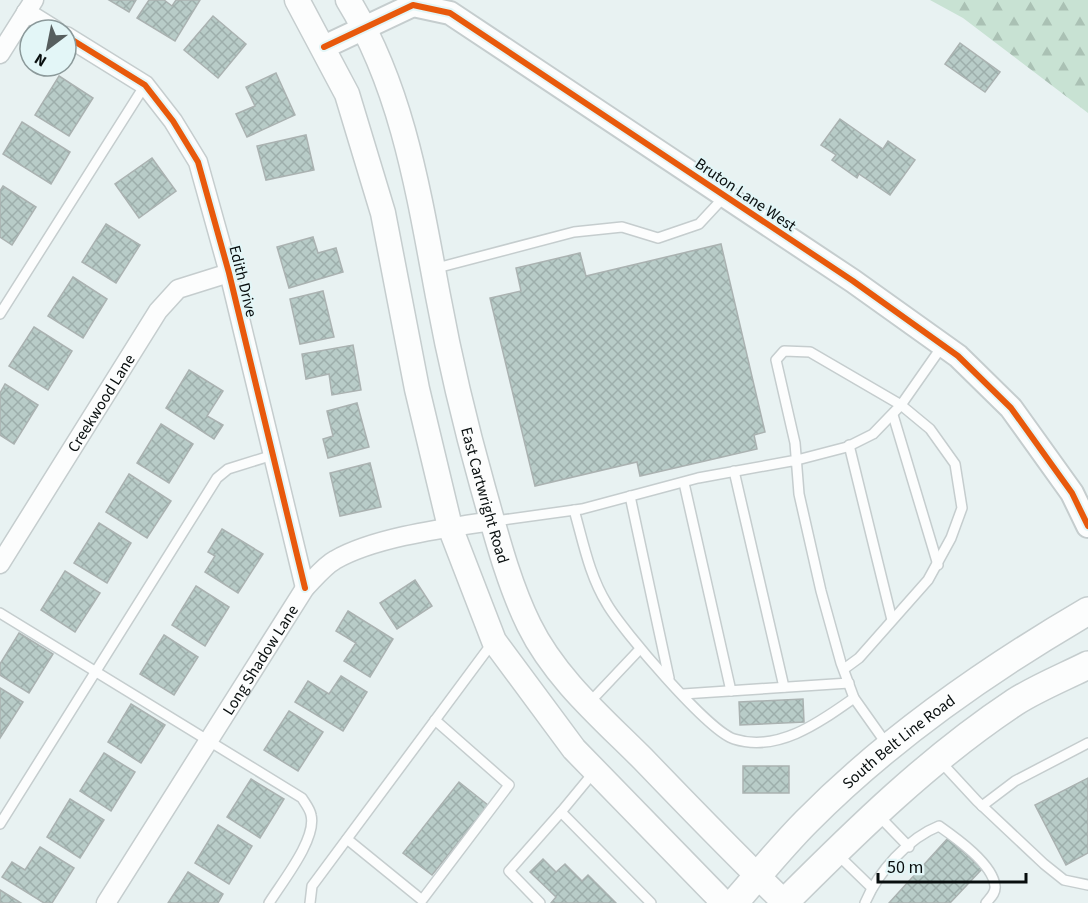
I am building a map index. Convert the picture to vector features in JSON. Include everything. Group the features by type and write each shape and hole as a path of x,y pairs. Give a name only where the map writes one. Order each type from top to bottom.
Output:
{"main road":[{"path":"297,0 347,94 383,213 417,389 450,527 494,641 574,749 596,769 724,903"},
{"name":"East Cartwright Road","path":"348,0 365,28 393,100 415,170 453,379 516,598 544,652 588,704 785,903"},
{"name":"South Belt Line Road","path":"734,903 807,821 889,748 964,689 1088,611"},
{"path":"785,903 876,812 938,758 1017,701 1088,664"}],"street":[{"name":"Bruton Lane West","path":"324,47 413,5 450,13 725,196 958,356 1011,408 1072,493 1088,526"},
{"path":"0,54 30,6 42,18"},
{"name":"Edith Drive","path":"78,43 145,84 173,121 198,162 229,273 305,588"},
{"name":"Creekwood Lane","path":"0,564 158,311 178,289 229,273"},
{"name":"Long Shadow Lane","path":"106,903 305,588 333,561 357,549 450,527 492,521"}],"lane":[{"path":"0,314 145,84"},
{"path":"433,269 574,232 622,227 658,238 699,224 725,196"},
{"path":"492,521 574,510 734,471 796,460 849,445 873,434 893,415 943,345"},
{"path":"843,669 859,658 928,580 938,565 962,508 955,464 930,429 901,405 810,352 784,351 776,360 796,460 800,494 819,580 843,669 854,698 889,748"},
{"path":"893,415 938,565"},
{"path":"849,445 892,620"},
{"path":"0,824 217,478 228,469 273,455"},
{"path":"734,471 784,687"},
{"path":"684,483 731,691"},
{"path":"630,496 670,680"},
{"path":"574,510 589,564 606,603 640,649 682,694 700,713 733,739 767,741 808,730 854,698"},
{"path":"0,614 302,798 311,814 312,829 307,842 268,903"},
{"path":"310,903 312,886 494,641"},
{"path":"588,704 640,649"},
{"path":"682,694 849,683"},
{"path":"347,839 422,900 509,784 435,720"},
{"path":"982,806 1015,781 1088,743"},
{"path":"938,758 982,806 1064,880 1088,885"},
{"path":"540,903 509,871 596,769"},
{"path":"561,812 651,903"},
{"path":"876,812 909,847"},
{"path":"865,903 882,872 925,832 939,826 964,844 990,872 995,892 986,903"},
{"path":"835,853 872,888"}],"green space":[{"path":"930,0 1088,0 1088,113 963,18"}],"building":[{"path":"109,0 136,0 129,12"},
{"path":"149,0 164,0 172,6 176,0 200,0 175,41 137,18"},
{"path":"213,16 246,44 218,78 184,50"},
{"path":"960,43 1000,72 985,92 945,64"},
{"path":"276,73 295,115 247,137 236,114 255,106 246,87"},
{"path":"58,78 62,78 93,98 69,136 35,115"},
{"path":"840,119 883,149 888,141 915,160 890,195 859,174 857,178 832,160 836,155 821,145"},
{"path":"22,122 70,152 51,184 3,154"},
{"path":"306,135 314,170 266,180 257,146"},
{"path":"152,158 176,191 139,218 115,184"},
{"path":"3,186 36,207 12,245 0,237 0,191"},
{"path":"106,224 140,245 116,283 82,262"},
{"path":"313,237 318,253 336,248 343,272 289,288 277,247"},
{"path":"721,244 765,432 754,435 757,449 640,476 637,462 535,486 490,298 521,291 516,268 580,253 586,276"},
{"path":"73,277 107,299 83,338 48,316"},
{"path":"323,291 334,337 300,344 290,299"},
{"path":"34,327 72,351 48,390 9,366"},
{"path":"353,345 361,390 332,395 329,374 306,379 302,354"},
{"path":"189,370 223,391 207,416 223,425 214,439 166,408"},
{"path":"5,384 38,405 14,444 0,435 0,393"},
{"path":"357,403 369,447 328,458 323,439 333,436 327,411"},
{"path":"161,424 193,444 169,483 137,463"},
{"path":"370,463 381,507 340,516 330,473"},
{"path":"129,474 171,501 147,538 106,512"},
{"path":"99,523 131,543 107,583 74,563"},
{"path":"222,529 263,554 238,593 205,572 215,556 208,552"},
{"path":"65,571 100,593 75,632 41,610"},
{"path":"415,580 432,606 397,629 380,603"},
{"path":"196,586 229,607 205,646 172,625"},
{"path":"348,611 393,639 370,677 344,661 356,643 336,631"},
{"path":"19,633 53,654 29,693 0,675 0,664"},
{"path":"164,635 198,657 174,695 140,674"},
{"path":"341,676 367,692 343,731 295,702 308,681 329,694"},
{"path":"0,688 23,702 0,738"},
{"path":"803,699 804,722 740,725 739,702"},
{"path":"131,704 165,725 141,763 108,742"},
{"path":"289,711 323,732 298,771 264,750"},
{"path":"104,753 135,772 111,811 80,791"},
{"path":"743,766 789,766 789,793 743,793"},
{"path":"1088,778 1088,853 1066,865 1035,805"},
{"path":"251,779 284,799 260,838 227,817"},
{"path":"459,782 488,805 432,875 403,853"},
{"path":"70,799 104,820 80,858 47,837"},
{"path":"218,825 252,846 229,884 195,863"},
{"path":"948,838 982,869 950,903 889,903"},
{"path":"40,847 74,868 52,903 44,903 2,877 12,862 25,870"},
{"path":"543,859 556,872 565,864 582,881 588,875 616,903 551,903 556,897 530,872"},
{"path":"188,872 223,894 218,903 168,903"},
{"path":"0,890 21,903 0,903"}],"cycle path":[{"path":"324,47 413,5 450,13 853,281 958,356 1011,408 1072,493 1088,526"},
{"path":"78,43 145,85 173,121 198,162 229,273 305,588"}]}
